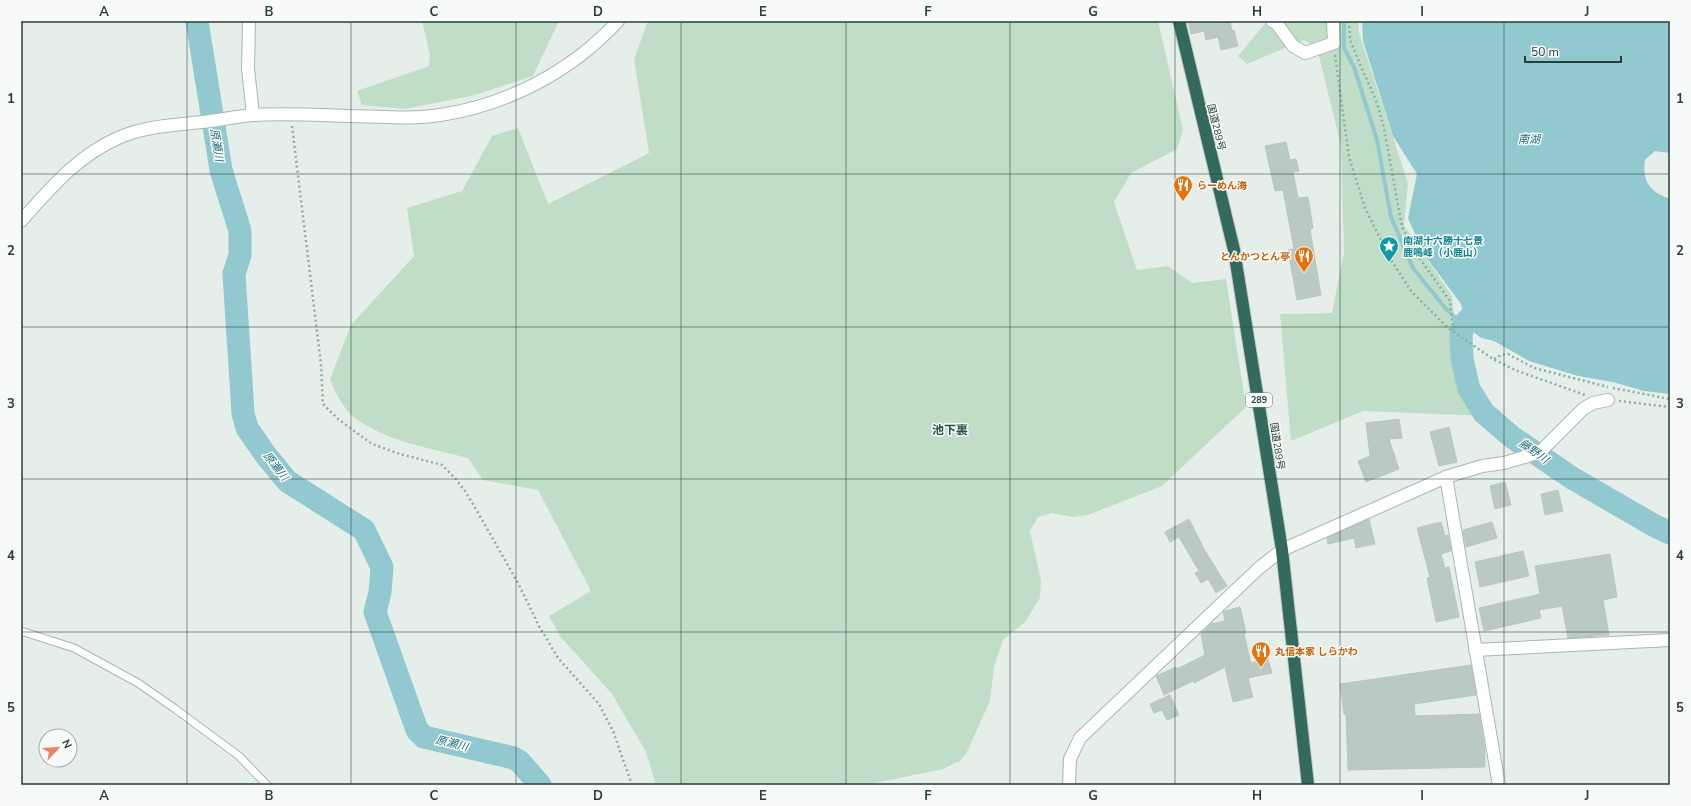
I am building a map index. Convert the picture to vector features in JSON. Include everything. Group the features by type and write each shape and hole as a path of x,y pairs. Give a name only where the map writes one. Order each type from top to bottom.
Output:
{"highway":[{"name":"国道289号","path":"1179,21 1234,250 1282,550 1308,785"}],"street":[{"path":"249,21 248,68 253,115"},
{"path":"21,221 65,173 91,152 119,137 146,129 253,115 401,118 440,115 477,108 514,94 546,78 577,59 605,36 618,21"},
{"path":"1277,22 1294,46 1305,52 1334,43 1334,21"},
{"path":"1069,785 1070,759 1080,738 1258,568 1282,550 1446,477 1482,466 1504,463 1542,450 1583,409 1593,403 1608,400"},
{"path":"1446,477 1499,785"},
{"path":"1475,650 1670,640"}],"lane":[{"path":"21,631 74,648 138,683 239,756 267,785"}],"path":[{"path":"1349,21 1350,40 1376,100 1384,128 1402,227 1418,256 1450,301 1452,308 1451,317 1453,330"},
{"path":"1334,43 1349,157 1365,208 1391,260 1412,291 1438,319 1493,359 1522,372 1588,395"},
{"path":"292,115 321,364 323,404 338,419 372,444 400,454 442,465 458,482 477,511 518,583 539,626 558,658 600,704 613,731 632,785"},
{"path":"1493,359 1501,355 1508,354 1534,368 1583,382 1670,399"},
{"path":"1608,400 1670,407"}],"green space":[{"path":"422,21 559,21 533,76 475,95 405,109 362,105 357,91 429,66 430,55"},
{"path":"648,21 1158,21 1183,130 1177,149 1131,173 1114,202 1137,270 1168,266 1192,283 1226,279 1246,407 1162,486 1088,515 1072,517 1052,513 1038,517 1030,531 1041,580 1040,598 1025,622 1003,640 994,667 990,701 966,754 960,761 943,769 865,785 656,785 646,752 612,694 560,636 549,616 591,591 538,490 483,480 468,458 395,439 367,426 347,411 337,395 330,379 351,325 414,256 407,208 462,191 492,136 518,128 548,204 649,153 634,59"},
{"path":"1267,21 1358,21 1359,33 1408,183 1404,225 1452,296 1458,358 1485,416 1363,411 1291,441 1280,314 1332,313 1344,253 1341,146 1317,48 1304,40 1247,64 1238,56"}],"water":[{"name":"南湖","path":"1362,21 1670,21 1670,153 1655,151 1645,160 1644,168 1646,180 1649,185 1657,193 1670,199 1670,394 1644,391 1613,382 1578,376 1529,361 1494,341 1481,338 1467,327 1461,304 1423,253 1408,218 1417,174 1393,136 1363,41"}],"building":[{"path":"1188,21 1230,21 1238,46 1221,50 1218,37 1206,40 1204,31 1191,34"},
{"path":"1286,142 1290,160 1296,159 1299,171 1293,172 1298,198 1308,197 1313,228 1310,229 1321,295 1297,300 1288,250 1294,249 1283,190 1275,191 1265,146"},
{"path":"1399,419 1402,438 1389,439 1399,469 1366,482 1358,461 1370,456 1366,423"},
{"path":"1449,427 1457,462 1439,466 1430,432"},
{"path":"1505,482 1511,505 1495,509 1490,486"},
{"path":"1558,490 1563,511 1545,515 1541,494"},
{"path":"1189,519 1204,549 1227,586 1216,593 1208,579 1201,583 1195,573 1199,571 1179,537 1170,542 1165,532"},
{"path":"1369,519 1375,544 1356,548 1354,538 1328,544 1327,538"},
{"path":"1441,522 1445,536 1448,535 1451,551 1441,554 1445,568 1449,567 1459,617 1436,622 1427,578 1430,577 1417,528"},
{"path":"1492,522 1497,538 1466,547 1463,530"},
{"path":"1523,551 1529,576 1480,587 1475,562"},
{"path":"1610,554 1617,597 1603,600 1609,635 1568,638 1562,606 1539,610 1541,618 1484,631 1479,608 1540,594 1535,566"},
{"path":"1240,607 1246,633 1244,634 1251,663 1268,659 1272,673 1248,678 1253,697 1233,702 1225,667 1194,683 1193,681 1164,695 1156,676 1176,667 1177,669 1205,655 1201,634 1211,624 1225,621 1223,612"},
{"path":"1471,665 1476,695 1414,704 1415,716 1479,714 1485,749 1485,767 1348,770 1346,714 1344,714 1340,684"},
{"path":"1170,695 1179,715 1167,720 1162,710 1154,713 1150,704"}],"waterway":[{"name":"原瀬川","path":"197,21 221,170 240,231 240,255 234,274 243,413 247,428 265,454 287,481 364,530 382,567 380,592 375,612 417,730 424,737 514,758 520,762 540,785"},
{"path":"1344,21 1344,48 1354,67 1377,140 1391,217 1413,268 1445,308 1461,323 1461,334"},
{"name":"藤野川","path":"1487,300 1465,323 1461,334 1462,359 1469,389 1484,413 1512,437 1572,478 1655,526 1670,533"}],"place":[{"name":"らーめん海","path":"1183,202"},
{"name":"南湖十六勝十七景 鹿鳴峰（小鹿山）","path":"1389,263"},
{"name":"とんかつとん亭","path":"1304,273"},
{"name":"丸信本家 しらかわ","path":"1261,668"}],"district":[{"name":"池下裏","path":"950,430"}]}
